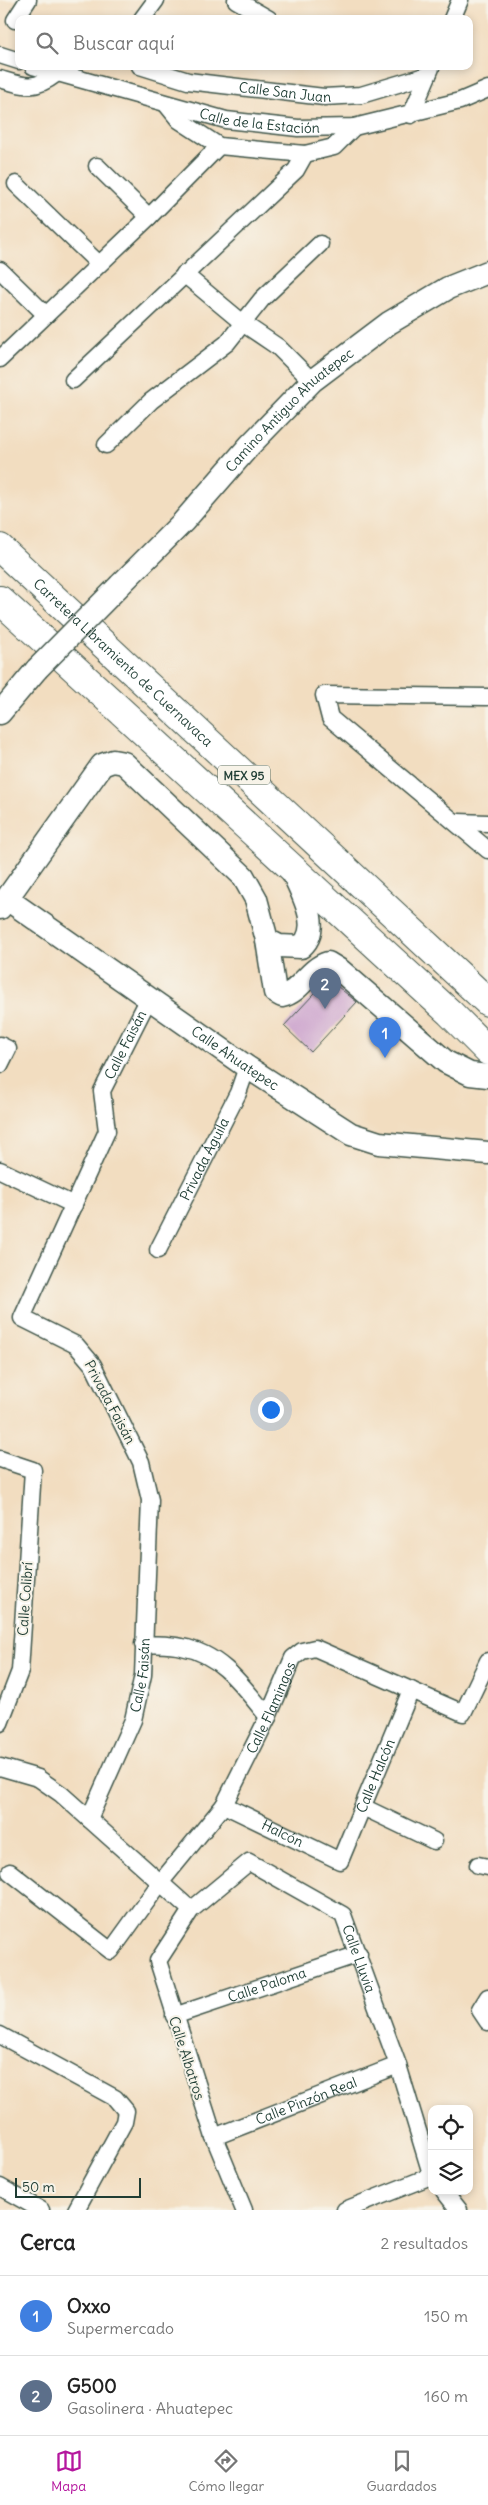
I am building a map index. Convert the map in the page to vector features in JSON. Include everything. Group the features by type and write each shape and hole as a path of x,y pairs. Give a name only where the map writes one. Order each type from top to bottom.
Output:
{"highway":[{"name":"Carretera Libramiento de Cuernavaca","path":"0,548 488,1002"},
{"name":"MEX 95","path":"0,600 450,1013 488,1052"}],"street":[{"path":"11,19 28,0"},
{"path":"145,15 156,0"},
{"path":"236,0 262,15"},
{"path":"454,15 460,0"},
{"path":"0,55 15,60"},
{"name":"Calle de la Estación","path":"44,70 226,120 298,128 354,127 411,115 460,101 488,88"},
{"name":"Calle San Juan","path":"153,70 188,81 324,97 362,95 430,71"},
{"path":"411,115 430,71"},
{"path":"0,79 23,86 42,85 56,74"},
{"path":"166,104 179,120 219,146 305,154 334,147 354,127"},
{"path":"0,359 149,218 219,146"},
{"path":"73,380 296,170 305,154"},
{"path":"96,166 149,218"},
{"path":"16,184 99,264"},
{"path":"106,445 151,400 227,342 244,324 262,299 320,244"},
{"path":"0,270 46,315"},
{"name":"Camino Antiguo Ahuatepec","path":"0,713 37,669 183,522 250,444 312,381 389,323 448,288 488,272"},
{"path":"184,274 244,324 278,347 312,381"},
{"path":"488,697 324,695 330,718 458,822 488,850"},
{"name":"Calle Ahuatepec","path":"488,1076 470,1074 446,1062 340,971 328,963 318,966 290,994 282,996 275,992 267,940 256,899 243,876 124,763 113,761 102,765 3,904 149,998 247,1067 351,1134 379,1143 488,1153"},
{"path":"458,822 488,823"},
{"path":"267,940 279,946 302,947 308,942 312,932 312,922 291,868"},
{"name":"Calle Faisán","path":"74,1205 107,1131 102,1091 149,998"},
{"path":"0,1065 4,1047"},
{"name":"Privada Águila","path":"158,1250 238,1093 247,1067"},
{"path":"0,1170 74,1205"},
{"name":"Privada Faisán","path":"74,1205 22,1318 76,1346 92,1365 141,1462 150,1500 143,1644"},
{"name":"Calle Colibrí","path":"0,1459 33,1470 20,1671 0,1723"},
{"name":"Calle Faisán","path":"89,1819 133,1720 144,1676 143,1644 183,1647 212,1658 234,1675 268,1717"},
{"name":"Calle Flamingos","path":"10,1872 111,1951 160,1883 224,1805 268,1717 293,1658 302,1651 315,1648 463,1713 488,1661"},
{"name":"Calle Halcón","path":"340,1861 411,1690"},
{"path":"0,1767 38,1778 61,1794 191,1910"},
{"name":"Halcón","path":"224,1805 340,1861"},
{"path":"363,1807 434,1841"},
{"name":"Calle Lluvia","path":"191,1910 250,1862 343,1915 359,1954 398,2065 428,2164"},
{"name":"Calle Albatros","path":"191,1910 158,1961 214,2137 244,2210"},
{"name":"Calle Paloma","path":"174,2016 359,1954"},
{"path":"488,1997 480,2010 488,2022"},
{"path":"0,2035 114,2098 126,2111 124,2122 76,2210"},
{"name":"Calle Pinzón Real","path":"214,2137 398,2065"},
{"path":"345,2210 428,2179"},
{"path":"0,2187 41,2210"},
{"path":"447,2195 460,2210"}],"building":[{"path":"328,979 357,1002 311,1052 284,1026"}],"place":[{"name":"G500","path":"325,1009"},
{"name":"Oxxo","path":"385,1058"}]}
